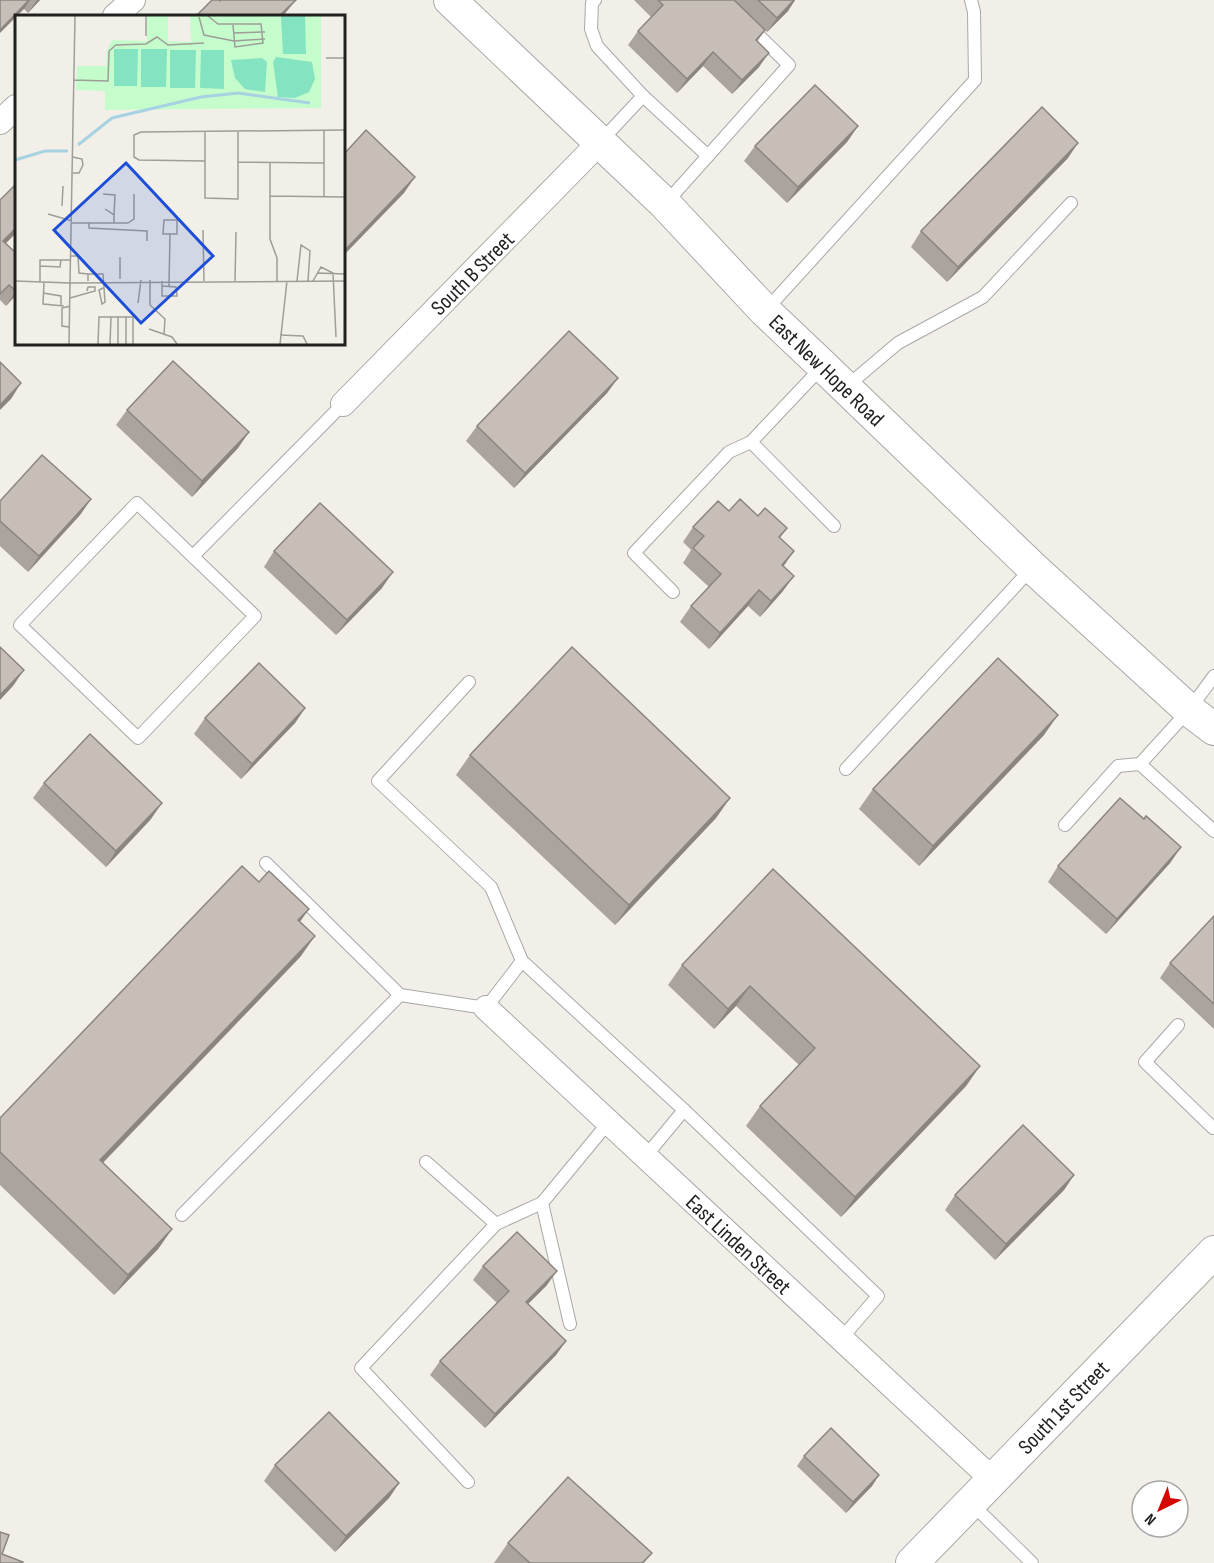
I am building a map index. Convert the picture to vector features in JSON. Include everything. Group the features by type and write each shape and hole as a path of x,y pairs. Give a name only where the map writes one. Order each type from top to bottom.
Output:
{"street":[{"path":"116,15 132,0"},
{"name":"East New Hope Road","path":"450,0 665,204 765,311 845,388 1032,567 1202,720"},
{"path":"0,122 15,108"},
{"name":"South B Street","path":"343,404 600,142"},
{"name":"East Linden Street","path":"486,1008 993,1480"},
{"name":"South 1st Street","path":"912,1563 1214,1252"}],"lane":[{"path":"595,0 592,3 591,29 597,46 643,96 708,156"},
{"path":"765,311 975,80 972,0"},
{"path":"665,204 789,65 739,16"},
{"path":"600,142 643,96"},
{"path":"845,388 898,343 983,297 1071,203"},
{"path":"674,592 634,553 729,452 751,442 823,366"},
{"path":"193,556 343,404"},
{"path":"751,442 834,526"},
{"path":"137,503 193,556 255,616 138,738 20,625 137,503"},
{"path":"846,769 1032,567"},
{"path":"1065,825 1118,766 1140,764 1202,720 1214,676"},
{"path":"469,682 378,781 491,887 522,961 684,1110 878,1296 841,1339"},
{"path":"1140,764 1214,831"},
{"path":"266,863 400,995 486,1008 522,961"},
{"path":"182,1215 400,995"},
{"path":"1178,1025 1145,1062 1214,1128"},
{"path":"645,1157 684,1110"},
{"path":"468,1482 361,1368 496,1224 542,1203 608,1123"},
{"path":"426,1162 496,1224"},
{"path":"542,1203 570,1324"},
{"path":"970,1502 1032,1563"}],"building":[{"path":"0,0 29,0 0,30"},
{"path":"212,0 296,0 280,15 197,15"},
{"path":"658,0 734,0 765,30 756,40 769,53 742,80 713,52 687,79 638,31 663,5"},
{"path":"758,0 794,0 777,18"},
{"path":"815,85 858,126 798,187 755,146"},
{"path":"1042,107 1078,143 958,267 921,231"},
{"path":"366,130 415,177 345,250 345,153"},
{"path":"15,185 15,229 3,241 15,252 15,290 9,285 0,294 0,200"},
{"path":"569,331 618,378 525,473 477,426"},
{"path":"173,361 249,432 202,481 127,410"},
{"path":"0,362 21,383 0,405"},
{"path":"42,455 91,499 39,556 0,521 0,501"},
{"path":"740,499 758,516 765,508 787,528 779,537 794,551 782,565 794,576 771,601 759,590 720,633 691,606 721,574 693,548 704,536 693,527 718,501 729,511"},
{"path":"320,503 393,572 347,620 274,551"},
{"path":"0,647 24,670 0,695"},
{"path":"572,647 730,798 629,905 470,755"},
{"path":"998,658 1058,715 933,846 873,789"},
{"path":"259,663 305,708 252,764 205,718"},
{"path":"90,734 162,803 116,851 44,783"},
{"path":"1120,798 1144,819 1146,816 1181,847 1117,919 1058,866"},
{"path":"242,866 259,882 269,871 309,909 298,920 315,936 100,1160 172,1229 128,1275 0,1152 0,1118"},
{"path":"773,869 980,1066 855,1197 760,1106 815,1048 750,986 728,1009 682,965"},
{"path":"1214,916 1214,1004 1170,963"},
{"path":"1023,1125 1074,1175 1006,1244 955,1195"},
{"path":"517,1232 557,1271 526,1302 566,1341 495,1414 440,1361 509,1291 483,1266"},
{"path":"329,1412 399,1483 346,1536 275,1465"},
{"path":"831,1428 879,1475 853,1502 804,1456"},
{"path":"568,1477 652,1553 642,1563 530,1563 508,1543"},
{"path":"0,1532 9,1535 2,1554 23,1563 0,1563"}]}
